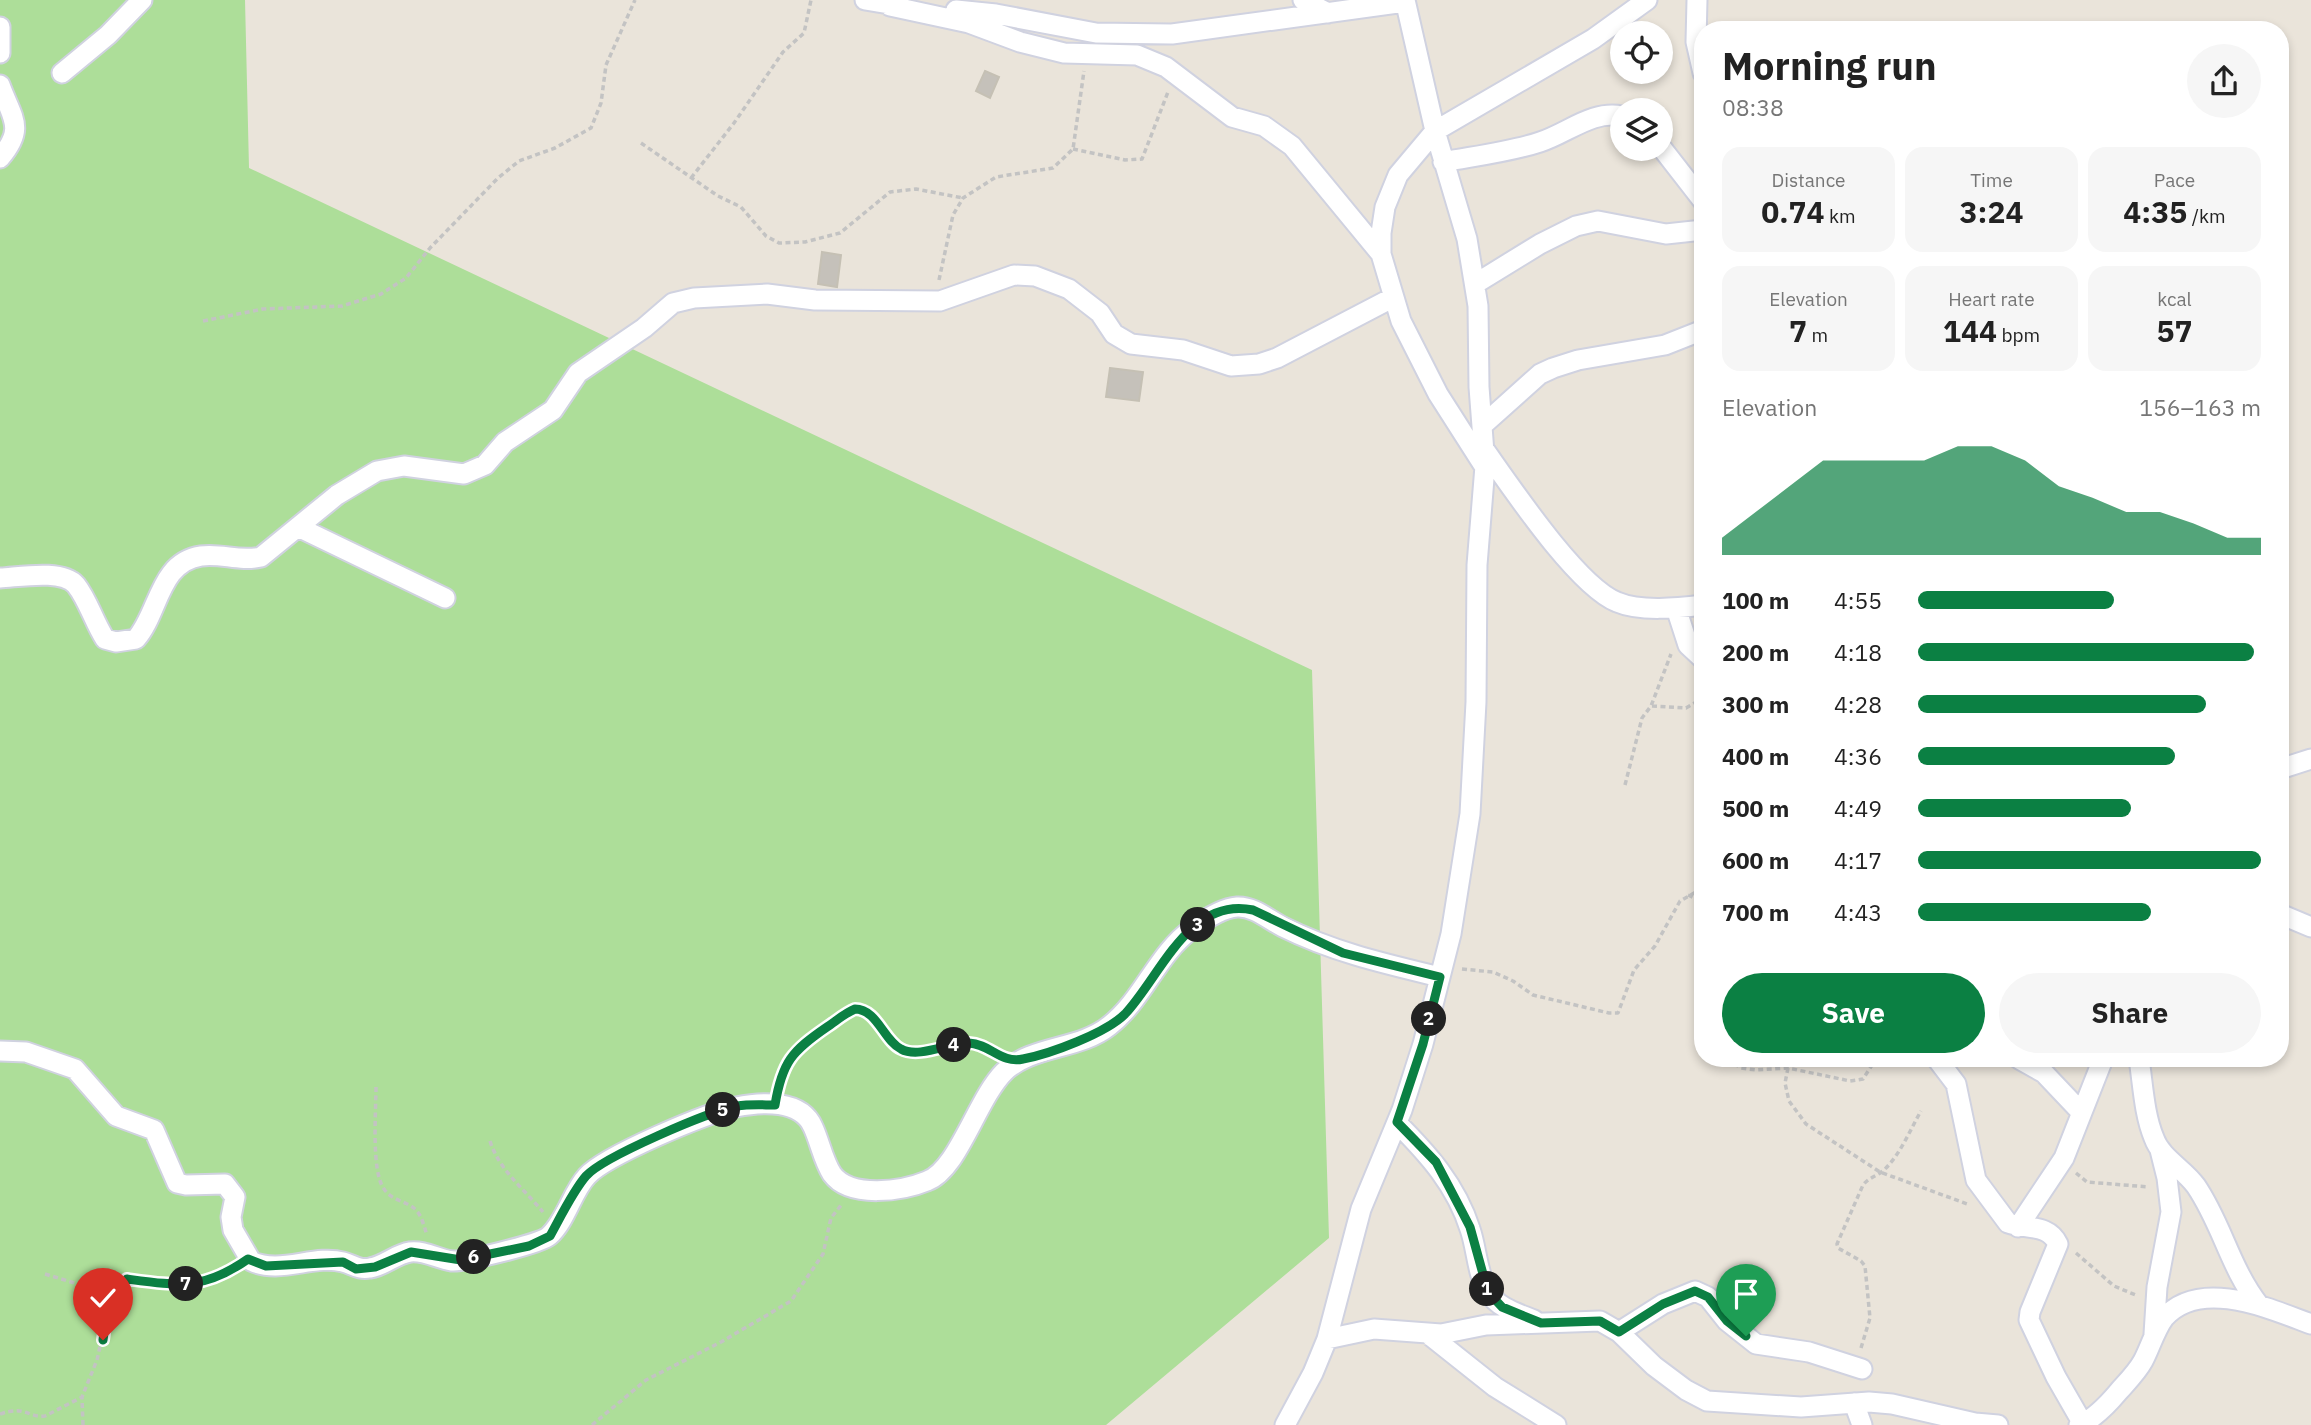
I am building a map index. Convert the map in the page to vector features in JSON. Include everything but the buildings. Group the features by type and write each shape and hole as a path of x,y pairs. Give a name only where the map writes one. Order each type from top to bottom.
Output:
{"street":[{"path":"62,73 108,35 142,0"},
{"path":"865,0 969,23 1020,42 1064,53 1137,55 1175,74 1232,117 1264,126 1292,146 1381,254"},
{"path":"1303,0 1328,13"},
{"path":"1647,0 1593,39 1435,131 1398,176 1385,207 1381,254 1401,321 1438,394 1484,458 1568,559 1600,592 1618,603 1676,608 1694,606"},
{"path":"1696,21 1697,0"},
{"path":"890,6 922,3 1096,33 1172,34 1405,1 1443,162 1467,239 1478,306 1479,387 1484,458 1477,565 1476,702 1470,814 1451,934 1423,1044 1397,1122 1361,1209 1327,1339 1313,1373 1285,1425"},
{"path":"0,27 0,53"},
{"path":"0,85 15,120 16,129 11,146 0,158"},
{"path":"1443,162 1540,142 1593,118 1610,114"},
{"path":"1672,161 1694,190"},
{"path":"1475,284 1540,244 1576,226 1598,221 1666,234 1694,231"},
{"path":"0,578 58,575 69,579 77,586 106,639 129,641 141,634 169,575 186,561 201,556 247,561 261,557 300,528 337,495 377,471 404,466 464,474 485,465 505,442 553,410 578,373 645,328 673,303 694,298 767,295 815,300 934,301 959,296 1014,275 1035,276 1069,289 1100,313 1114,334 1131,344 1183,350 1231,366 1259,364 1277,358 1392,298"},
{"path":"1483,425 1540,374 1553,368 1578,360 1665,345 1694,334"},
{"path":"300,528 445,598"},
{"path":"1676,608 1683,635 1694,651"},
{"path":"2289,766 2311,759"},
{"path":"0,1051 26,1052 82,1074 99,1099 116,1116 154,1130 177,1183 225,1184 235,1198 231,1217 233,1230 248,1259 266,1266 343,1262 356,1269 375,1267 411,1252 461,1260 529,1246 550,1236 586,1176 607,1160 694,1120 739,1106 775,1105 793,1108 812,1123 833,1175 843,1183 880,1191 896,1190 939,1175 947,1168 992,1085 1007,1069 1022,1060 1104,1031 1125,1014 1160,963 1190,930 1219,912 1237,907 1253,910 1343,953 1441,973"},
{"path":"2289,918 2311,927"},
{"path":"1943,1067 1956,1084 1976,1180 2008,1223 2042,1230 2053,1235 2058,1244 2029,1320 2056,1377 2085,1423 2116,1394 2141,1364 2164,1318 2182,1306 2204,1298 2259,1305 2311,1324"},
{"path":"2033,1067 2044,1073 2080,1111"},
{"path":"2018,1227 2064,1158 2080,1111 2099,1067"},
{"path":"2140,1067 2147,1111 2159,1149 2171,1212 2156,1303 2154,1339"},
{"path":"1397,1122 1436,1162 1457,1200 1470,1227 1488,1292 1502,1307 1541,1323"},
{"path":"2159,1149 2197,1188 2243,1284 2259,1305"},
{"path":"1619,1332 1663,1304 1695,1291 1708,1297 1727,1321 1756,1344 1809,1352 1863,1369"},
{"path":"1327,1339 1374,1329 1441,1334 1486,1325 1600,1321 1619,1332 1654,1366 1698,1398 1801,1407 1892,1404 1998,1425"},
{"path":"1427,1333 1495,1387 1556,1425"},
{"path":"1854,1404 1863,1425"}],"path":[{"path":"203,321 263,309 342,306 396,286 498,178 519,161 555,148 592,128 601,103 606,65 635,0"},
{"path":"691,178 734,123 783,52 804,33 811,0"},
{"path":"934,301 953,215 963,198 996,177 1011,172 1053,168 1073,149 1086,55"},
{"path":"1073,149 1125,160 1142,159 1175,74"},
{"path":"641,143 691,178 740,207 766,236 779,243 805,242 840,233 890,192 915,189 963,198"},
{"path":"1625,786 1642,718 1651,706 1668,658 1683,635"},
{"path":"1651,706 1686,708 1694,703"},
{"path":"1441,973 1493,972 1513,981 1533,995 1614,1014 1622,1009 1634,970 1655,946 1673,911 1694,892"},
{"path":"1688,895 1694,898"},
{"path":"775,1105 783,1070 800,1045 855,1009 864,1011 884,1029 893,1043 907,1052 973,1043 1003,1059 1022,1060"},
{"path":"1739,1067 1756,1070 1788,1068 1859,1080 1863,1079 1871,1067"},
{"path":"1788,1068 1786,1092 1796,1114 1817,1131 1880,1172 1972,1206"},
{"path":"376,1087 378,1167 381,1181 384,1189 393,1198 417,1211 435,1256"},
{"path":"1863,1369 1861,1344 1871,1318 1865,1266 1838,1248 1837,1244 1863,1185 1868,1178 1880,1172 1898,1152 1920,1111"},
{"path":"490,1141 504,1171 517,1181 555,1227"},
{"path":"2064,1158 2087,1182 2168,1188"},
{"path":"592,1425 646,1380 721,1342 791,1301 823,1254 831,1218 858,1188"},
{"path":"2058,1244 2087,1261 2114,1286 2156,1303"},
{"path":"45,1274 81,1285 107,1277 183,1284 207,1282 248,1259"},
{"path":"83,1425 82,1397 97,1360 106,1319 127,1279"},
{"path":"0,1414 18,1409 43,1416 82,1397"}],"green space":[{"path":"0,0 245,0 249,168 1312,670 1329,1238 1106,1425 0,1425"}],"route":[{"path":"103,1340 106,1319 127,1279 156,1283 207,1282 248,1259 266,1266 343,1262 356,1269 375,1267 411,1252 453,1261 529,1246 550,1236 586,1176 607,1160 694,1120 723,1110 739,1106 775,1105 786,1062 800,1045 851,1010 864,1011 884,1029 893,1043 907,1052 973,1043 1003,1059 1022,1060 1104,1031 1125,1014 1160,963 1190,930 1219,912 1237,907 1253,910 1283,927 1343,953 1440,977 1423,1044 1397,1122 1436,1162 1470,1227 1488,1292 1502,1307 1541,1323 1600,1321 1619,1332 1663,1304 1695,1291 1708,1297 1727,1321 1746,1336"}]}
